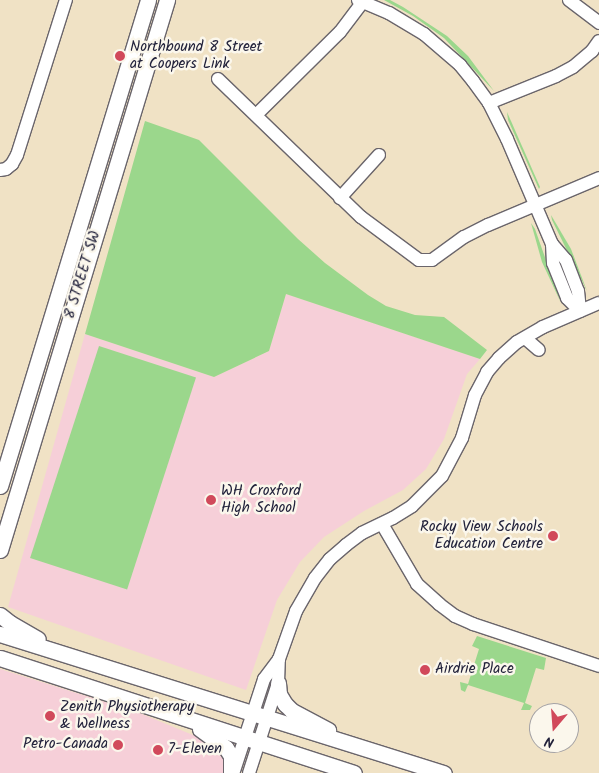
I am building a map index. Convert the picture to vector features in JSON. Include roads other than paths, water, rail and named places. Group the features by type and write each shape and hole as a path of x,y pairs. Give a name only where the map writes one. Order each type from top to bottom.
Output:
{"main road":[{"name":"8 STREET SW","path":"0,486 148,0"},
{"name":"8 STREET SW","path":"0,550 167,0"},
{"path":"162,17 173,0"},
{"path":"0,615 10,624 68,654"},
{"path":"0,634 444,773"},
{"path":"0,658 354,773"},
{"path":"278,683 279,694 292,712 375,751"},
{"path":"170,714 220,741 231,756 232,773"}],"street":[{"path":"0,170 6,169 12,164 17,155 66,0"},
{"path":"569,0 599,23"},
{"path":"256,115 340,32 362,1 408,24 441,47 473,80 489,103 552,244 553,263 567,298 580,311"},
{"path":"489,103 556,76 592,51 599,41"},
{"path":"218,78 340,198 412,257 425,261 432,260 464,237 599,178"},
{"path":"340,198 379,155"},
{"path":"259,716 278,683 279,659 296,611 315,578 330,559 362,533 382,524 412,506 442,476 454,456 475,395 487,372 499,358 543,327 599,303"},
{"path":"525,338 539,350"},
{"path":"382,524 417,584 438,604 455,616 473,624 599,666"},
{"path":"248,773 252,739 259,716 264,679 279,659"},
{"path":"232,773 252,739"}],"place":[{"name":"Northbound 8 Street at Coopers Link","path":"120,56"},
{"name":"WH Croxford High School","path":"211,500"},
{"name":"Rocky View Schools Education Centre","path":"553,536"},
{"name":"Airdrie Place","path":"425,670"},
{"name":"Zenith Physiotherapy & Wellness","path":"50,716"},
{"name":"Petro-Canada","path":"118,745"},
{"name":"7-Eleven","path":"158,750"}]}
